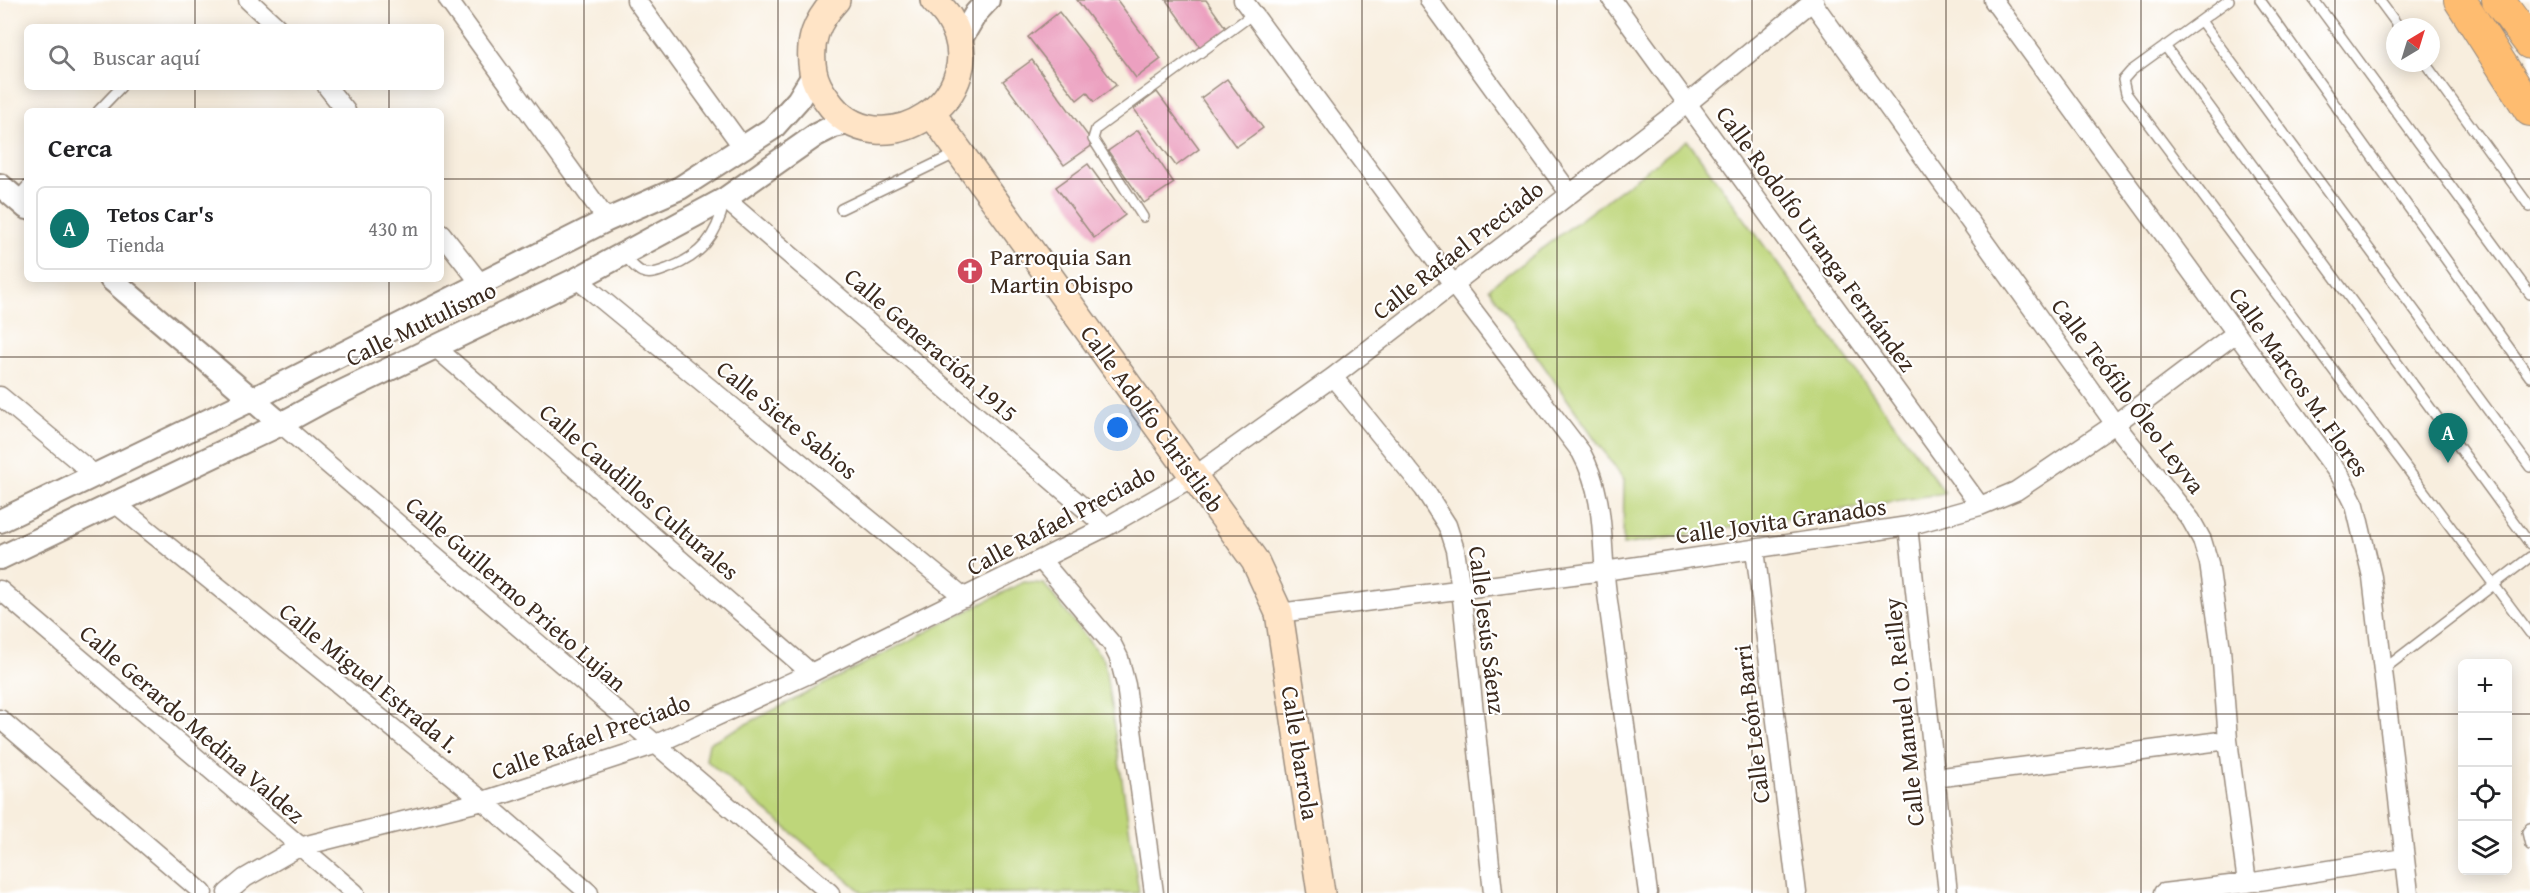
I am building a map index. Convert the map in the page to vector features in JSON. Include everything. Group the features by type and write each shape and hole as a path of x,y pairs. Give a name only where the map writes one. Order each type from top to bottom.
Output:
{"highway":[{"path":"2460,0 2530,112"},
{"path":"2498,0 2530,43"}],"main road":[{"path":"832,2 821,17 815,31 811,53 813,74 819,89 832,107 854,122 865,127 889,130 912,126 932,114 946,99 955,82 960,62 959,42 950,18 934,0"},
{"path":"2444,0 2530,112"},
{"name":"Calle Adolfo Christlieb","path":"932,114 1255,561 1279,613"},
{"name":"Calle Ibarrola","path":"1279,613 1321,893"}],"street":[{"path":"248,0 274,24"},
{"path":"448,0 607,220"},
{"path":"636,0 744,148"},
{"path":"959,42 976,13 988,0"},
{"path":"1429,0 1570,194"},
{"name":"Calle Rodolfo Uranga Fernández","path":"1612,0 1980,506"},
{"name":"Calle Rafael Preciado","path":"227,893 245,878 299,847 483,801 654,745 812,673 1106,527 1193,477 1333,377 1688,102 1812,0"},
{"name":"Calle Teófilo Óleo Leyva","path":"1812,0 2115,424 2191,520 2202,540 2209,563 2221,649 2228,740 2247,883"},
{"name":"Calle Marcos M. Flores","path":"1993,0 2341,477 2355,505 2372,577 2409,893"},
{"path":"1248,7 1586,461 1597,489 1601,511 1604,571 1648,893"},
{"name":"Calle Mutulismo","path":"0,521 253,399 607,220 680,188 773,128 798,100 813,74"},
{"path":"329,90 344,108"},
{"name":"Calle Mutulismo","path":"0,558 116,504 577,279 724,199 816,135 834,126 854,122"},
{"name":"Calle Generación 1915","path":"724,199 1106,527"},
{"path":"444,237 481,284"},
{"name":"Calle Siete Sabios","path":"577,279 965,598"},
{"path":"115,282 281,424"},
{"name":"Calle Jovita Granados","path":"1279,613 1604,571 1908,526 1980,506 2016,491 2115,424 2236,333"},
{"name":"Calle Caudillos Culturales","path":"435,347 812,673"},
{"name":"Calle Jesús Sáenz","path":"1333,377 1424,489 1447,525 1455,550 1493,893"},
{"path":"0,396 95,475"},
{"name":"Calle Guillermo Prieto Lujan","path":"281,424 830,893"},
{"name":"Calle Miguel Estrada I.","path":"116,504 483,801 589,893"},
{"name":"Calle Manuel O. Reilley","path":"1908,526 1948,893"},
{"name":"Calle León Barri","path":"1755,549 1797,893"},
{"path":"1041,560 1104,633 1119,658 1126,685 1154,893"},
{"name":"Calle Gerardo Medina Valdez","path":"0,590 354,893"},
{"path":"0,719 202,893"},
{"path":"1935,778 2228,740"},
{"path":"2163,893 2247,883 2404,858"}],"lane":[{"path":"2229,0 2131,71 2124,80 2126,93 2530,633"},
{"path":"2260,0 2530,377"},
{"path":"2314,0 2530,294"},
{"path":"2379,0 2392,18"},
{"path":"1143,217 1093,139 1096,129 1248,7"},
{"path":"2201,21 2530,467"},
{"path":"2165,46 2530,544"},
{"path":"2432,72 2530,207"},
{"path":"101,108 118,90"},
{"path":"841,209 959,152"},
{"path":"622,254 642,272 656,273 687,261 710,239 719,224 724,199"},
{"path":"2384,669 2530,557"},
{"path":"2530,828 2527,832 2530,845"}],"green space":[{"path":"1687,140 1945,493 1623,545 1624,480 1489,288"},
{"path":"1024,582 1044,584 1104,660 1139,893 863,893 706,760 709,743"}],"building":[{"path":"1077,0 1117,0 1161,59 1136,78"},
{"path":"1166,0 1206,0 1228,31 1202,50"},
{"path":"1059,12 1116,85 1094,102 1087,92 1077,100 1028,37"},
{"path":"1032,60 1094,144 1064,165 1003,81"},
{"path":"1227,79 1263,128 1236,147 1201,98"},
{"path":"1157,92 1199,149 1176,166 1134,109"},
{"path":"1138,130 1174,183 1144,203 1108,151"},
{"path":"1088,164 1125,215 1094,238 1056,187"}],"place":[{"name":"Parroquia San Martin Obispo","path":"970,271"},
{"name":"Tetos Car's","path":"2448,463"}]}
